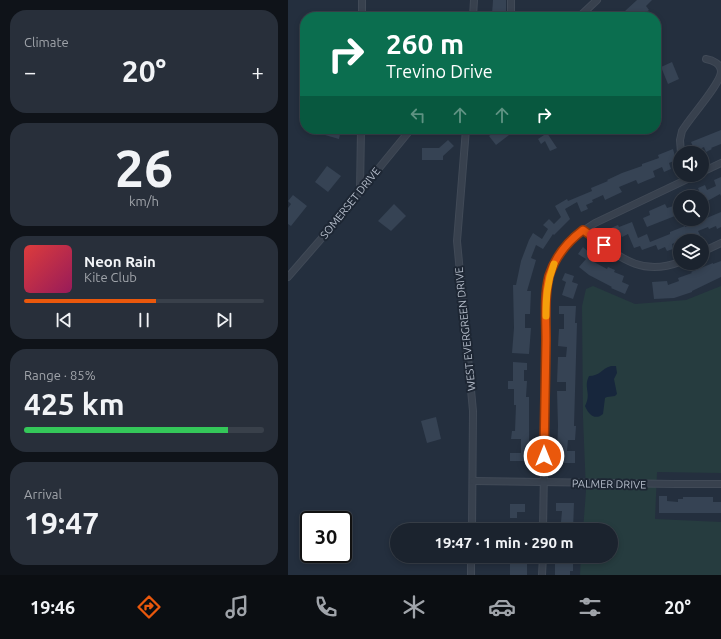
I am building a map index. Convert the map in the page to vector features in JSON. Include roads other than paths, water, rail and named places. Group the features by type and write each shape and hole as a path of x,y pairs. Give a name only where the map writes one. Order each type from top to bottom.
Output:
{"street":[{"path":"362,0 362,12"},
{"path":"473,12 474,0"},
{"path":"511,0 511,12"},
{"path":"584,12 597,0"},
{"path":"680,146 682,131 715,87 719,78 720,70 718,65 716,62 706,58"},
{"path":"360,191 361,134"},
{"name":"SOMERSET DRIVE","path":"288,277 408,134"},
{"name":"WEST EVERGREEN DRIVE","path":"466,134 457,241 473,411 472,523"},
{"path":"709,169 721,163"},
{"path":"543,523 547,289 549,276 559,254 571,240 583,230 681,182"},
{"path":"583,230 625,260 636,265 661,267 673,264"},
{"path":"709,249 721,243"},
{"name":"PALMER DRIVE","path":"473,481 721,484"},
{"path":"471,575 472,563"},
{"path":"542,575 543,563"}],"water":[{"path":"611,366 616,366 617,373 614,379 617,394 615,396 605,398 603,414 597,417 592,416 585,406 588,398 587,380 589,376 596,375"}]}
